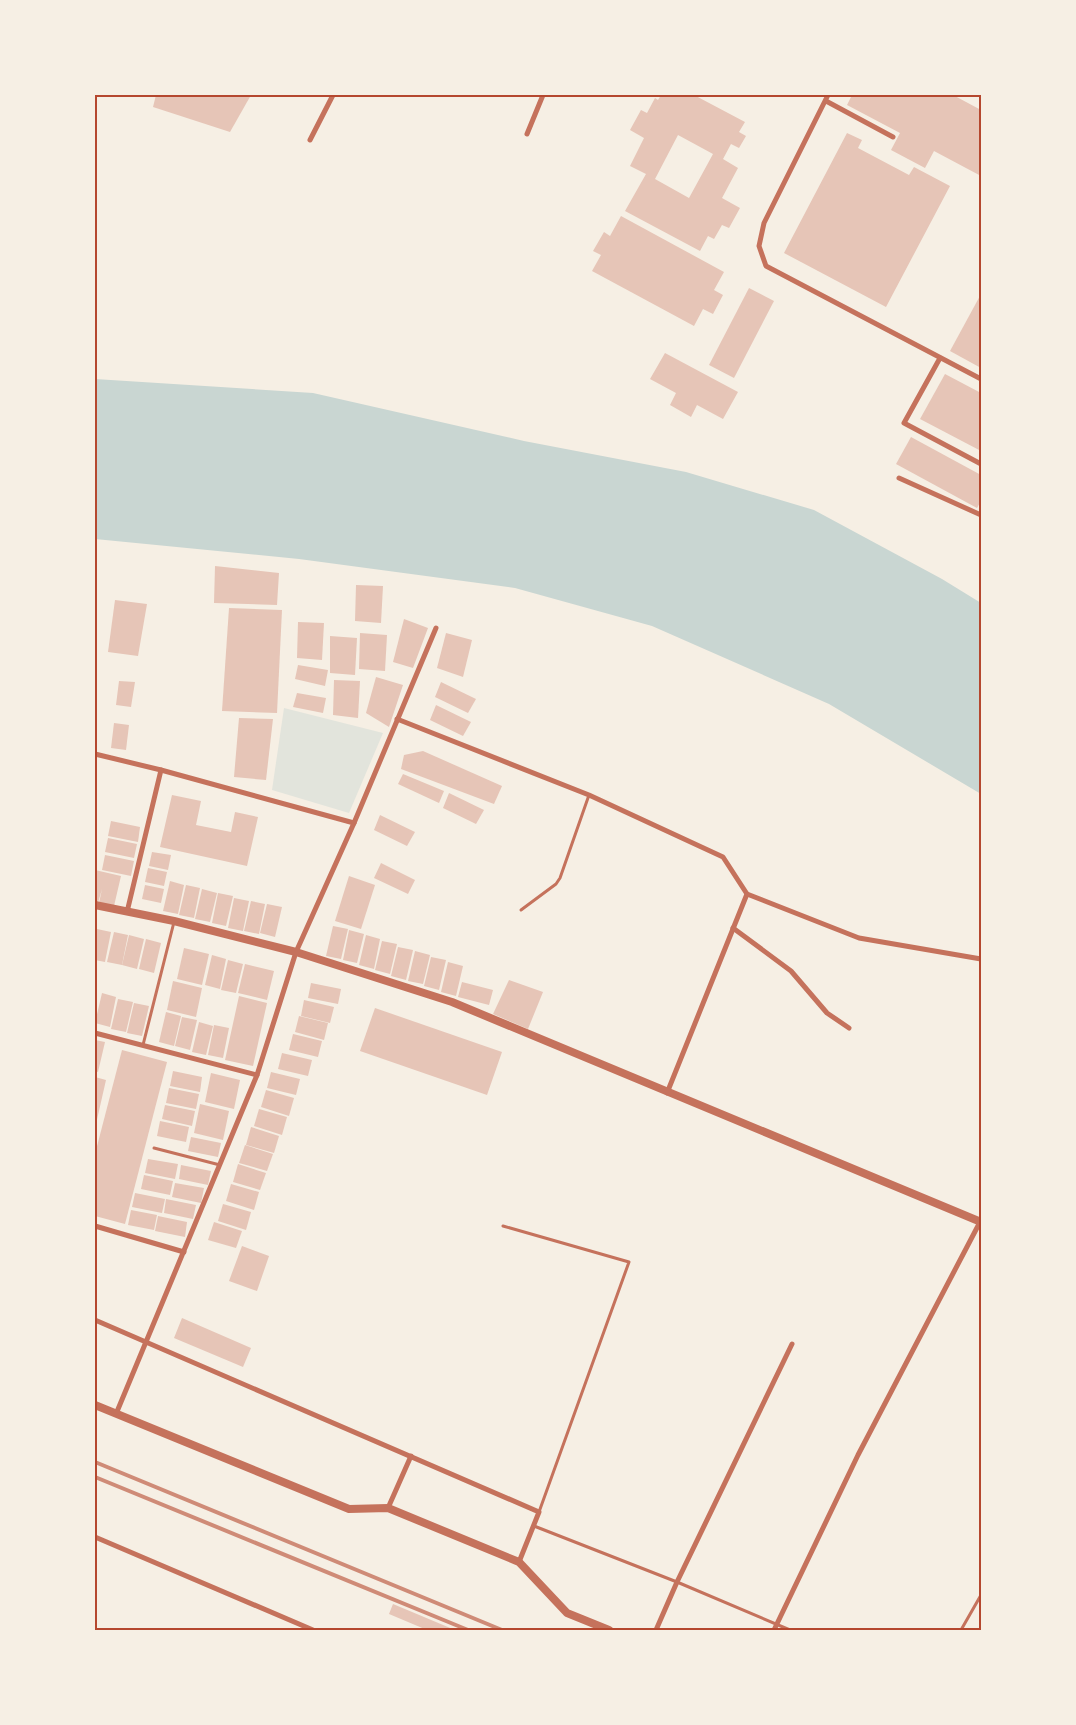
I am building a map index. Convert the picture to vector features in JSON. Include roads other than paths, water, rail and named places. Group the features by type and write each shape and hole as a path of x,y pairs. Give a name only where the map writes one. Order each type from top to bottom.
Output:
{"street":[{"path":"310,140 334,95"},
{"path":"527,134 544,95"},
{"path":"893,137 827,98 764,223 759,246 766,266 981,379"},
{"path":"940,358 904,423 981,464"},
{"path":"899,478 981,515"},
{"path":"116,1414 257,1075 296,952 354,823 436,628"},
{"path":"397,718 589,795 724,858 747,894 859,938 981,960"},
{"path":"95,754 161,770 354,823"},
{"path":"127,912 161,770"},
{"path":"667,1093 747,894"},
{"path":"95,905 174,921 296,952 452,1002 980,1222 858,1455 775,1627"},
{"path":"733,928 791,971 827,1014 849,1028"},
{"path":"95,1033 257,1075"},
{"path":"95,1226 184,1252"},
{"path":"95,1320 539,1512 519,1562"},
{"path":"656,1630 677,1582 792,1344"},
{"path":"95,1405 348,1509 388,1508 519,1562 567,1613 609,1630"},
{"path":"388,1508 411,1456"},
{"path":"95,1538 313,1630"}],"lane":[{"path":"521,910 556,884 560,878 589,795"},
{"path":"144,1045 174,921"},
{"path":"154,1148 220,1165"},
{"path":"503,1226 629,1262 539,1512"},
{"path":"534,1526 677,1582 775,1627 790,1630"},
{"path":"962,1630 981,1596"}],"railway":[{"path":"95,1462 502,1630"},
{"path":"95,1477 468,1630"}]}
